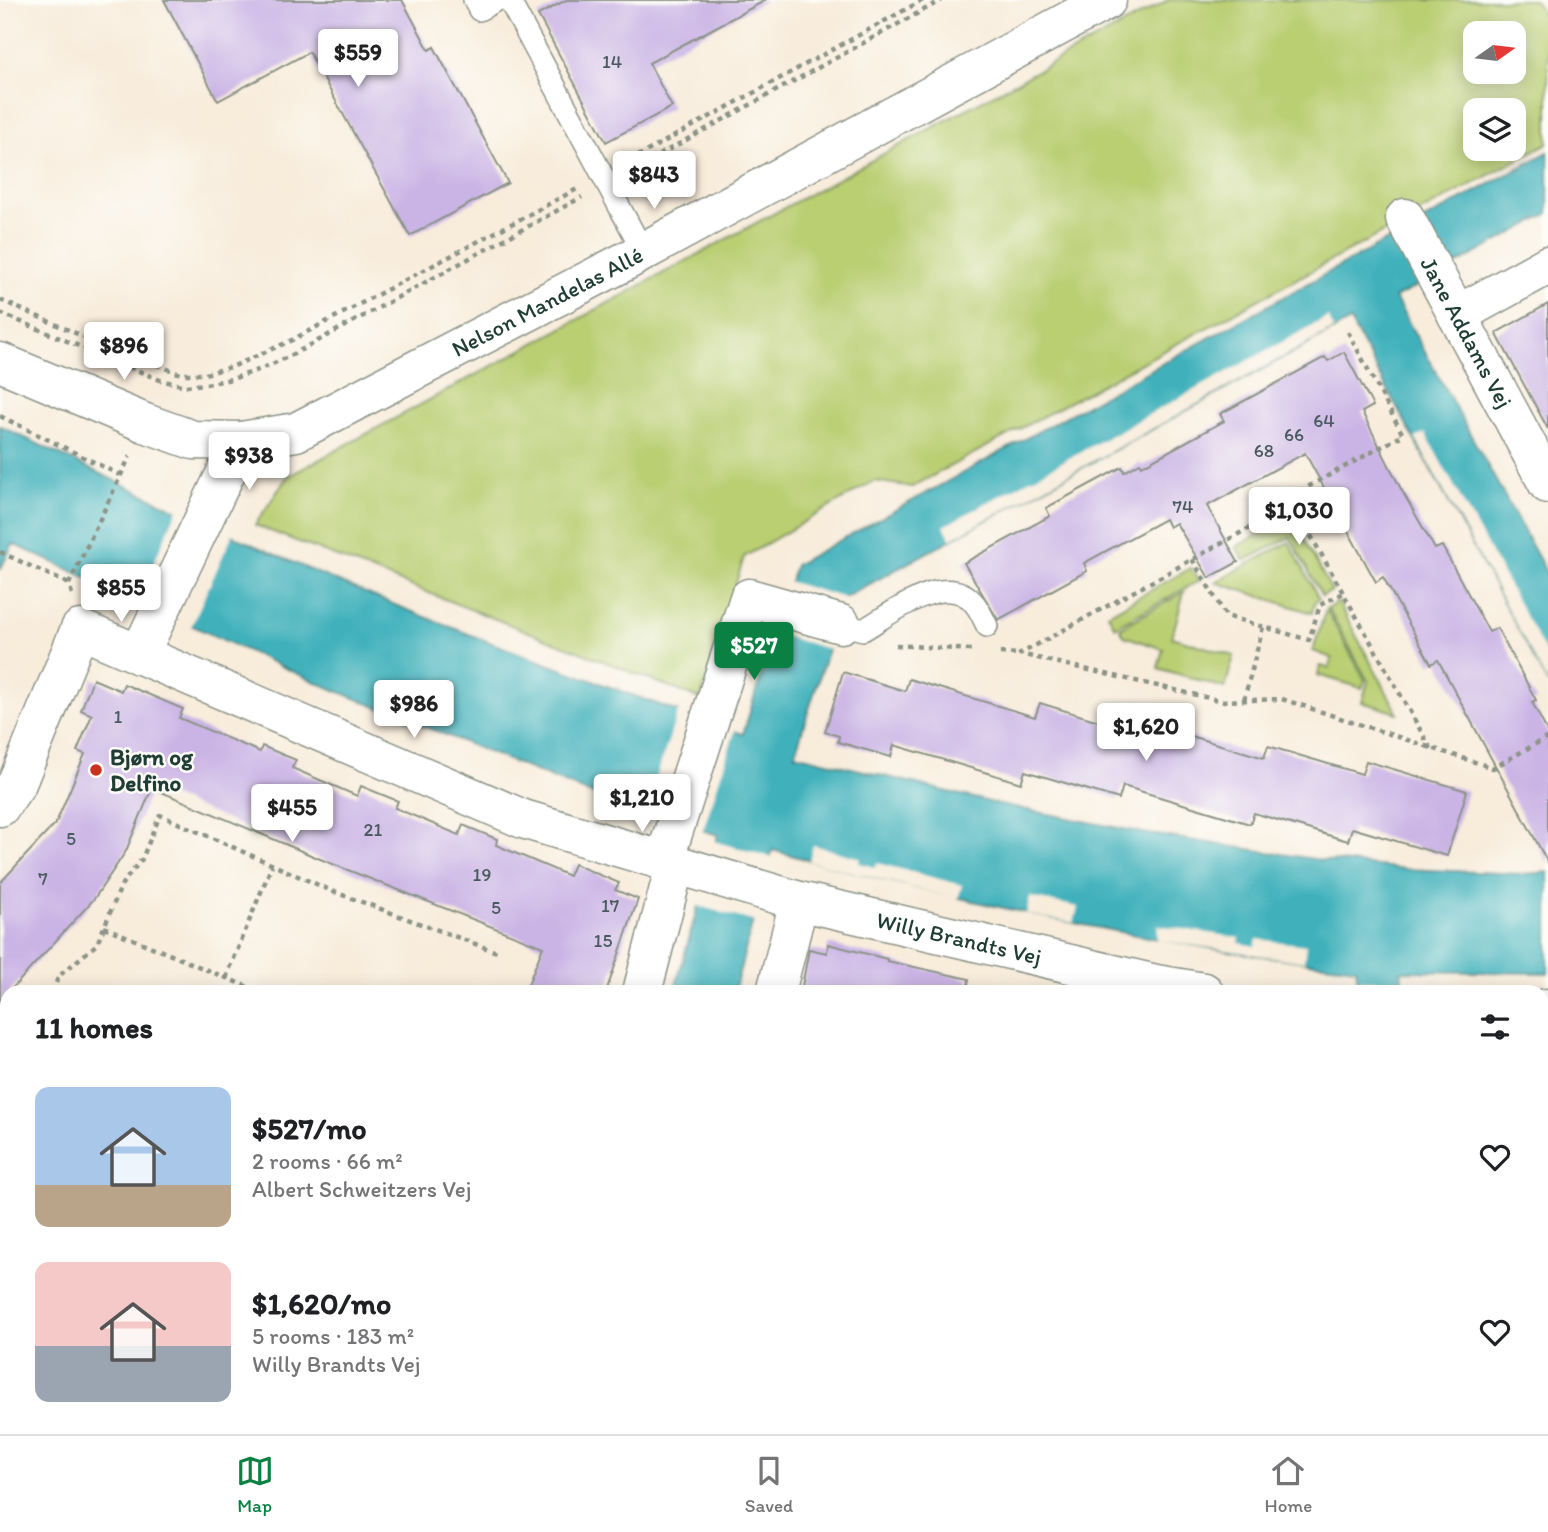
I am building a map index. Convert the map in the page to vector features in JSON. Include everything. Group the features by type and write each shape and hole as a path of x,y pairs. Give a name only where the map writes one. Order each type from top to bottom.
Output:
{"street":[{"name":"Nelson Mandelas Allé","path":"0,362 145,424 192,440 241,441 296,432 643,251 1084,6"},
{"name":"Jane Addams Vej","path":"1405,218 1548,484"},
{"path":"1452,306 1548,265"},
{"path":"139,655 241,441"},
{"path":"644,985 681,866 676,826 750,598 852,627"},
{"name":"Willy Brandts Vej","path":"0,807 17,783 80,629 523,819 783,896 1162,985"},
{"path":"777,985 783,896"}],"lane":[{"path":"474,0 479,10 497,0"},
{"path":"509,0 643,251"},
{"path":"852,627 932,591 946,589 961,593 973,601 987,626"}],"path":[{"path":"0,313 165,381 185,386 232,379 290,356 923,0"},
{"path":"0,300 96,342 181,374 205,374 234,366 290,341 605,179 942,0"},
{"path":"1348,332 1403,435 1289,496 1432,749"},
{"path":"0,416 120,475"},
{"path":"0,552 69,584 130,454"},
{"path":"1020,654 1293,503"},
{"path":"1192,559 1226,617 1309,640 1320,605 1343,593"},
{"path":"852,627 894,645 982,651"},
{"path":"1244,700 1263,627"},
{"path":"995,652 1020,654 1222,701 1282,699 1493,768 1548,737"},
{"path":"55,985 59,976 97,944 122,884 142,859 160,816 332,891 497,952"},
{"path":"226,978 272,865"},
{"path":"104,927 238,985"}],"green space":[{"path":"1168,0 1535,0 1548,25 1548,143 1526,155 1526,98 1463,98 1463,161 1515,161 912,487 874,481 744,557 700,699 255,525 287,477"},
{"path":"1286,519 1295,523 1332,591 1322,596 1290,537 1244,561 1236,547"},
{"path":"1289,542 1319,599 1315,601 1312,613 1215,582"},
{"path":"1191,568 1199,581 1115,627 1108,614"},
{"path":"1184,592 1172,637 1234,656 1225,688 1158,668 1163,649 1124,636 1120,628"},
{"path":"1338,602 1398,713 1362,702 1368,681 1328,608"},
{"path":"1326,609 1365,680 1362,688 1318,675 1320,666 1329,668 1332,658 1313,651"}],"water":[{"path":"1548,152 1548,214 1395,298 1548,575 1548,684 1350,321 844,598 795,754 998,804 1144,833 1321,860 1406,869 1523,874 1548,872 1548,973 1401,971 1403,985 1358,985 1356,968 1208,948 1062,921 916,888 772,850 736,985 676,985 718,835 614,803 320,684 13,544 0,570 0,426 216,528 346,585 543,663 743,734 795,565"}],"pier":[{"path":"1328,317 1334,329 951,539 944,526"},
{"path":"1425,433 1548,657 1548,684 1415,438"},
{"path":"179,506 234,531 190,629 135,604"},
{"path":"787,581 848,599 832,650 770,632"},
{"path":"679,708 736,728 702,833 644,815"},
{"path":"713,841 774,858 756,922 695,905"},
{"path":"813,845 860,858 859,863 875,867 877,863 962,885 958,899 809,861"},
{"path":"1030,897 1078,907 1074,923 1026,914"},
{"path":"1158,925 1240,938 1239,943 1255,946 1257,939 1306,945 1304,962 1157,940"},
{"path":"1355,981 1406,981 1406,985 1355,985"}],"building":[{"path":"164,0 402,0 429,50 434,47 508,183 410,236 309,52 218,101"},
{"path":"566,0 766,0 649,63 672,107 606,142 538,15"},
{"path":"1548,304 1548,429 1496,333"},
{"path":"1344,352 1373,406 1362,412 1401,489 1435,549 1442,546 1489,632 1497,628 1536,700 1532,702 1548,733 1548,863 1438,660 1431,664 1383,577 1376,582 1305,453 1207,506 1238,562 1209,578 1176,523 1169,527 1165,519 1084,563 1087,571 998,620 964,563 1050,516 1046,508 1122,467 1124,472 1140,463 1142,466 1224,421 1220,414 1325,357 1328,361"},
{"path":"843,672 905,691 909,679 1035,717 1040,703 1134,732 1137,720 1264,758 1268,746 1362,774 1366,761 1467,791 1447,856 1352,828 1348,841 1254,813 1250,824 1123,786 1119,799 1025,771 1021,783 894,745 891,757 838,742 839,736 825,732"},
{"path":"93,679 121,691 124,684 183,709 179,718 260,752 262,746 296,760 292,768 357,796 361,786 398,801 395,808 459,835 463,825 497,839 496,845 569,876 574,864 619,883 615,890 638,899 608,985 528,985 543,947 325,861 152,788 126,851 94,899 16,985 0,985 0,883 56,823 85,754 77,751 92,715 81,710"},
{"path":"828,944 887,961 969,979 968,985 802,985 809,949 827,953"}],"place":[{"name":"Bjørn og Delfino","path":"96,770"}]}
